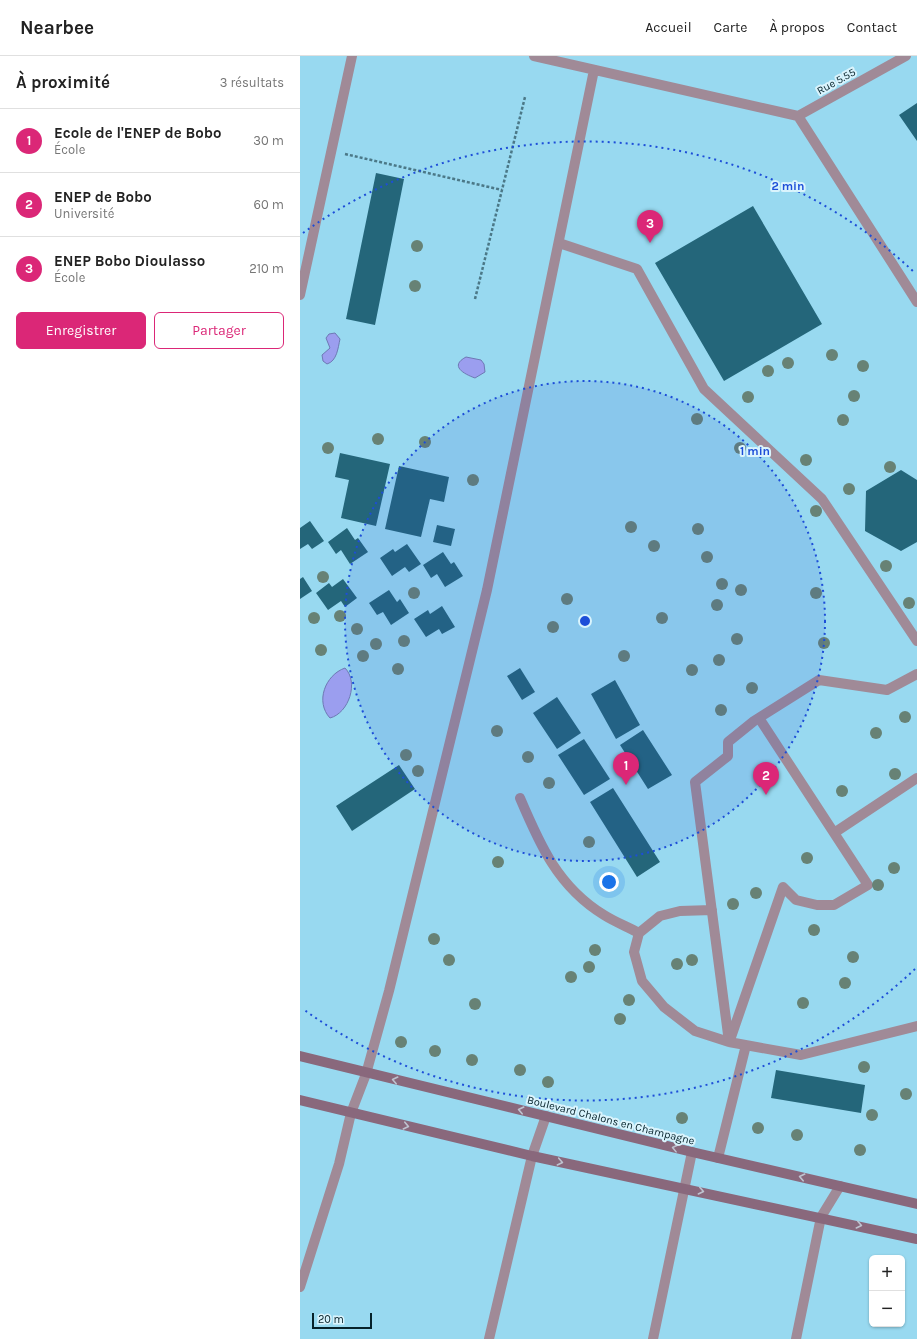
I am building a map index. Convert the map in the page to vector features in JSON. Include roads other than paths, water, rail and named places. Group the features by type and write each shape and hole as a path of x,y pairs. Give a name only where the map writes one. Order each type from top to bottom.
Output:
{"main road":[{"name":"Boulevard Chalons en Champagne","path":"300,1056 366,1074 917,1204"},
{"path":"300,1100 532,1156 917,1238"}],"street":[{"path":"300,294 330,151 352,56"},
{"path":"534,56 798,116 917,302"},
{"name":"Rue 5.55","path":"798,116 906,56"},
{"path":"300,1287 339,1164 352,1113 366,1074 389,991 487,590 594,70"},
{"path":"558,243 637,268 704,389 822,499 917,642"},
{"path":"729,1042 695,782 728,756 728,742 759,718 819,680 887,690 917,674"},
{"path":"729,1042 782,887 796,900 817,905 834,905 868,885 759,718"},
{"path":"834,833 917,778"},
{"path":"520,798 543,850 557,872 578,896 604,915 639,933"},
{"path":"712,910 680,911 660,916 639,933 634,952 642,981 664,1007 695,1032 729,1042 801,1055 917,1026"},
{"path":"718,1158 746,1045"},
{"path":"489,1339 532,1156 546,1116"},
{"path":"653,1339 692,1152"},
{"path":"796,1339 821,1217 840,1186"}],"water":[{"path":"335,333 340,339 338,350 333,360 327,364 323,361 322,355 330,348 326,338 329,334"},
{"path":"466,357 481,360 484,364 485,372 475,378 463,372 458,367 461,360"},
{"path":"345,668 351,681 350,696 347,704 342,710 337,715 330,718 323,704 324,690 332,677"}],"place":[{"name":"ENEP Bobo Dioulasso","path":"650,243"},
{"name":"Ecole de l'ENEP de Bobo","path":"626,785"},
{"name":"ENEP de Bobo","path":"766,795"}]}
